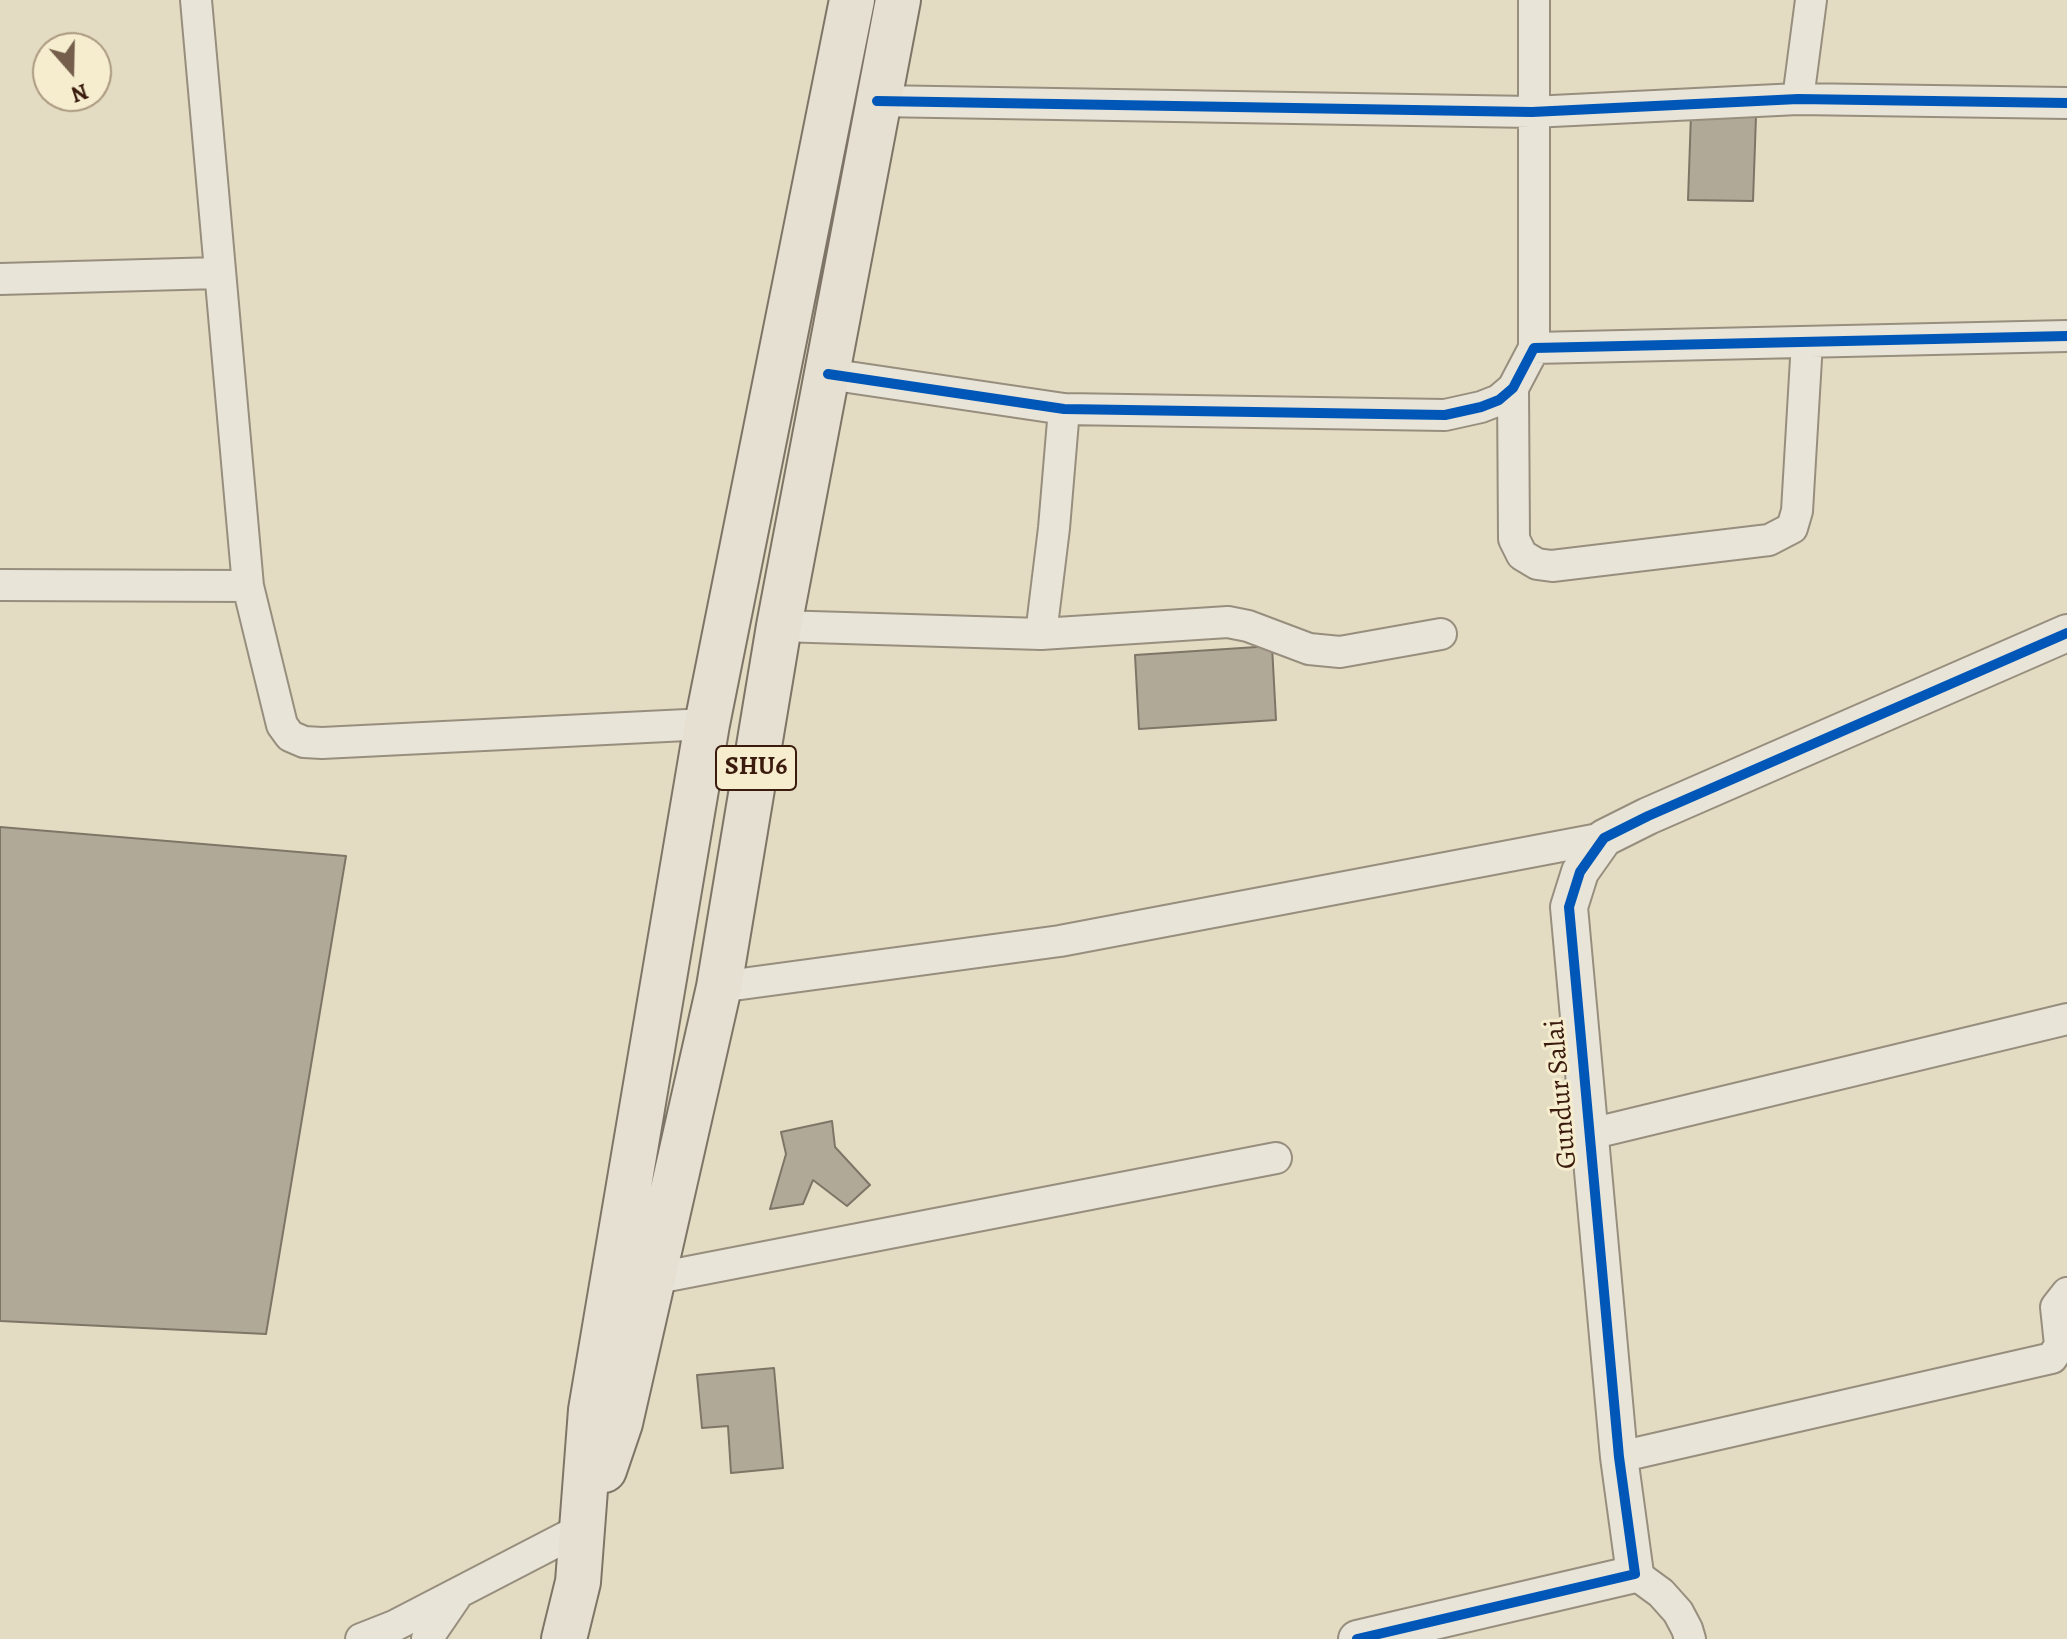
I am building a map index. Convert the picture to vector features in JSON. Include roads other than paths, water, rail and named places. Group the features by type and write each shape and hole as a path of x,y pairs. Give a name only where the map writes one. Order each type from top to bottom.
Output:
{"main road":[{"name":"SHU6","path":"556,1636 578,1582 591,1410 707,724 852,0"},
{"name":"SHU6","path":"583,1528 620,1423 719,987 779,626 898,0"}],"street":[{"path":"196,0 248,586 282,725 290,736 304,742 322,743 707,724"},
{"path":"828,374 1064,409 1445,415 1499,400 1513,388 1534,348 1534,0"},
{"path":"1798,99 1811,0"},
{"path":"877,101 1532,112 1798,99 2067,103"},
{"path":"0,279 218,273"},
{"path":"1534,348 2067,336"},
{"path":"1513,388 1514,539 1522,555 1537,564 1552,566 1769,540 1792,528 1797,511 1807,342"},
{"path":"1041,634 1064,409"},
{"path":"0,585 248,586"},
{"path":"779,626 1041,634 1228,622 1248,626 1309,649 1340,652 1441,634"},
{"name":"Gundur Salai","path":"1635,1574 1619,1457 1569,907 1580,872 1604,838 1662,809 2067,633"},
{"path":"719,987 1060,941 1604,838"},
{"path":"1590,1134 2067,1019"},
{"path":"652,1279 1276,1158"},
{"path":"1619,1457 2052,1358 2060,1345 2056,1307 2067,1293"},
{"path":"361,1639 394,1626 583,1528"},
{"path":"1357,1639 1635,1574 1661,1593 1678,1612 1690,1639"},
{"path":"427,1639 460,1592"}]}
